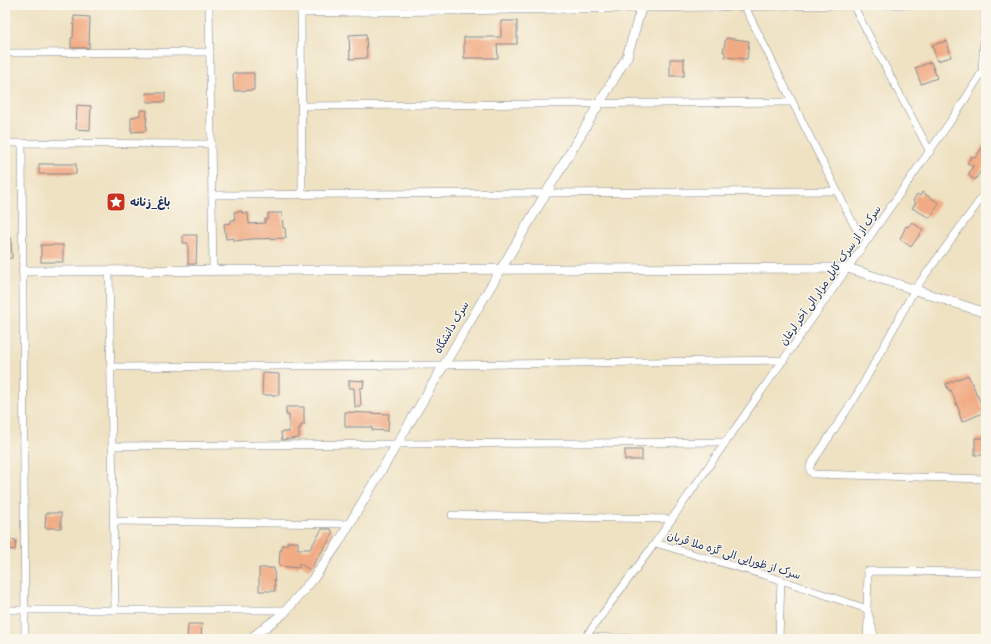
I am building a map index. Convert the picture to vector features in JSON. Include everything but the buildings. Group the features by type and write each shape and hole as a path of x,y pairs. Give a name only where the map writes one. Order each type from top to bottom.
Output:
{"street":[{"path":"209,5 213,271"},
{"path":"301,5 302,194"},
{"path":"853,5 930,152"},
{"path":"301,14 642,7 986,5"},
{"name":"سرک از از سرک کابل مزار الی آخر لرغان","path":"655,543 930,152 982,72 986,5"},
{"path":"744,6 855,227 869,239"},
{"name":"سرک دانشگاه","path":"250,639 286,610 313,579 350,524 499,269 627,57 642,7"},
{"path":"5,53 210,52"},
{"path":"302,106 792,102"},
{"path":"5,143 211,144"},
{"path":"22,143 25,639"},
{"path":"212,195 837,191"},
{"path":"986,192 916,288 858,393 810,466 810,471 813,474 986,479"},
{"path":"23,271 848,268 916,288 986,313"},
{"path":"109,270 115,610"},
{"path":"111,367 443,365 784,360"},
{"path":"112,446 726,442"},
{"path":"452,515 672,519"},
{"path":"113,521 350,524"},
{"name":"سرک از ظورایی الی گزه ملا قربان","path":"585,638 655,543 781,580 867,613"},
{"path":"867,639 868,571 986,572"},
{"path":"779,639 781,580"},
{"path":"5,610 286,610"},
{"path":"867,613 875,639"},
{"path":"585,638 645,639"}],"place":[{"name":"باغ_زنانه","path":"116,202"}]}
